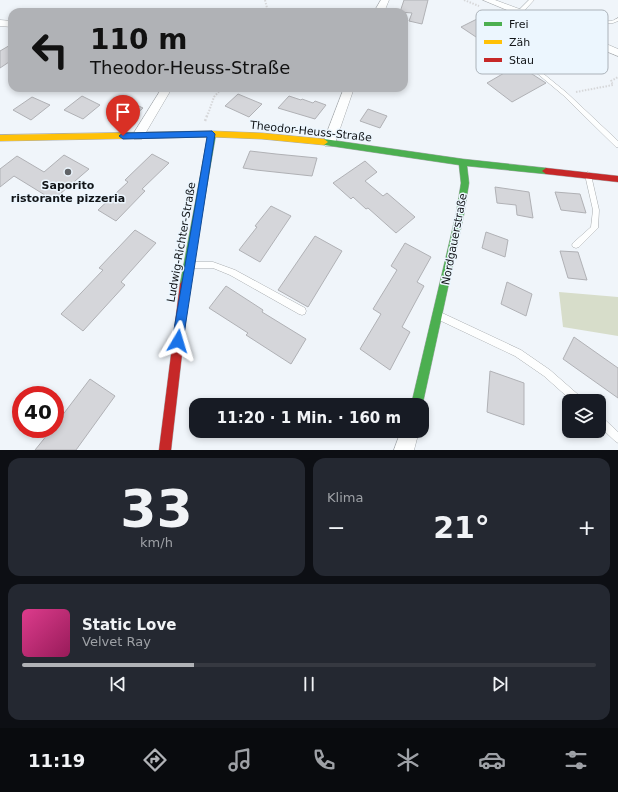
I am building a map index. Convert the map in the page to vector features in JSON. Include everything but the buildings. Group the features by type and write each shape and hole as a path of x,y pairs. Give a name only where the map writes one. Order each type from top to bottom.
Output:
{"street":[{"path":"485,4 511,10"},
{"path":"608,49 618,53"},
{"path":"138,136 165,92"},
{"path":"329,143 347,92"},
{"name":"Theodor-Heuss-Straße","path":"0,138 201,134 262,136 329,143 463,162 618,179"},
{"name":"Ludwig-Richter-Straße","path":"165,450 182,310 212,134"},
{"name":"Nordgauerstraße","path":"419,398 460,214 465,183 463,162"},
{"path":"404,450 408,438"}],"lane":[{"path":"522,10 532,0"},
{"path":"608,22 613,22 618,19"},
{"path":"541,74 565,94 618,145"},
{"path":"576,245 594,228 596,210 588,175"},
{"path":"190,265 214,265 232,272 302,311"},
{"path":"438,315 518,352 547,373 571,394"},
{"path":"606,427 618,438"}],"path":[{"path":"464,0 485,4"},
{"path":"565,94 613,85 611,81 618,77"},
{"path":"201,134 214,97 218,92"}],"green space":[{"path":"559,292 618,297 618,336 563,327"}],"traffic: fast":[{"path":"185,284 212,134"},
{"path":"324,142 463,162 546,171"},
{"path":"419,398 460,214 465,183 463,162"}],"traffic: slow":[{"path":"0,138 212,134 262,136 324,142"}],"traffic: jam":[{"path":"546,171 618,179"},
{"path":"165,450 185,284"}],"place":[{"name":"Saporito ristorante pizzeria","path":"68,172"}],"route":[{"path":"123,136 212,134 178,341"}]}
